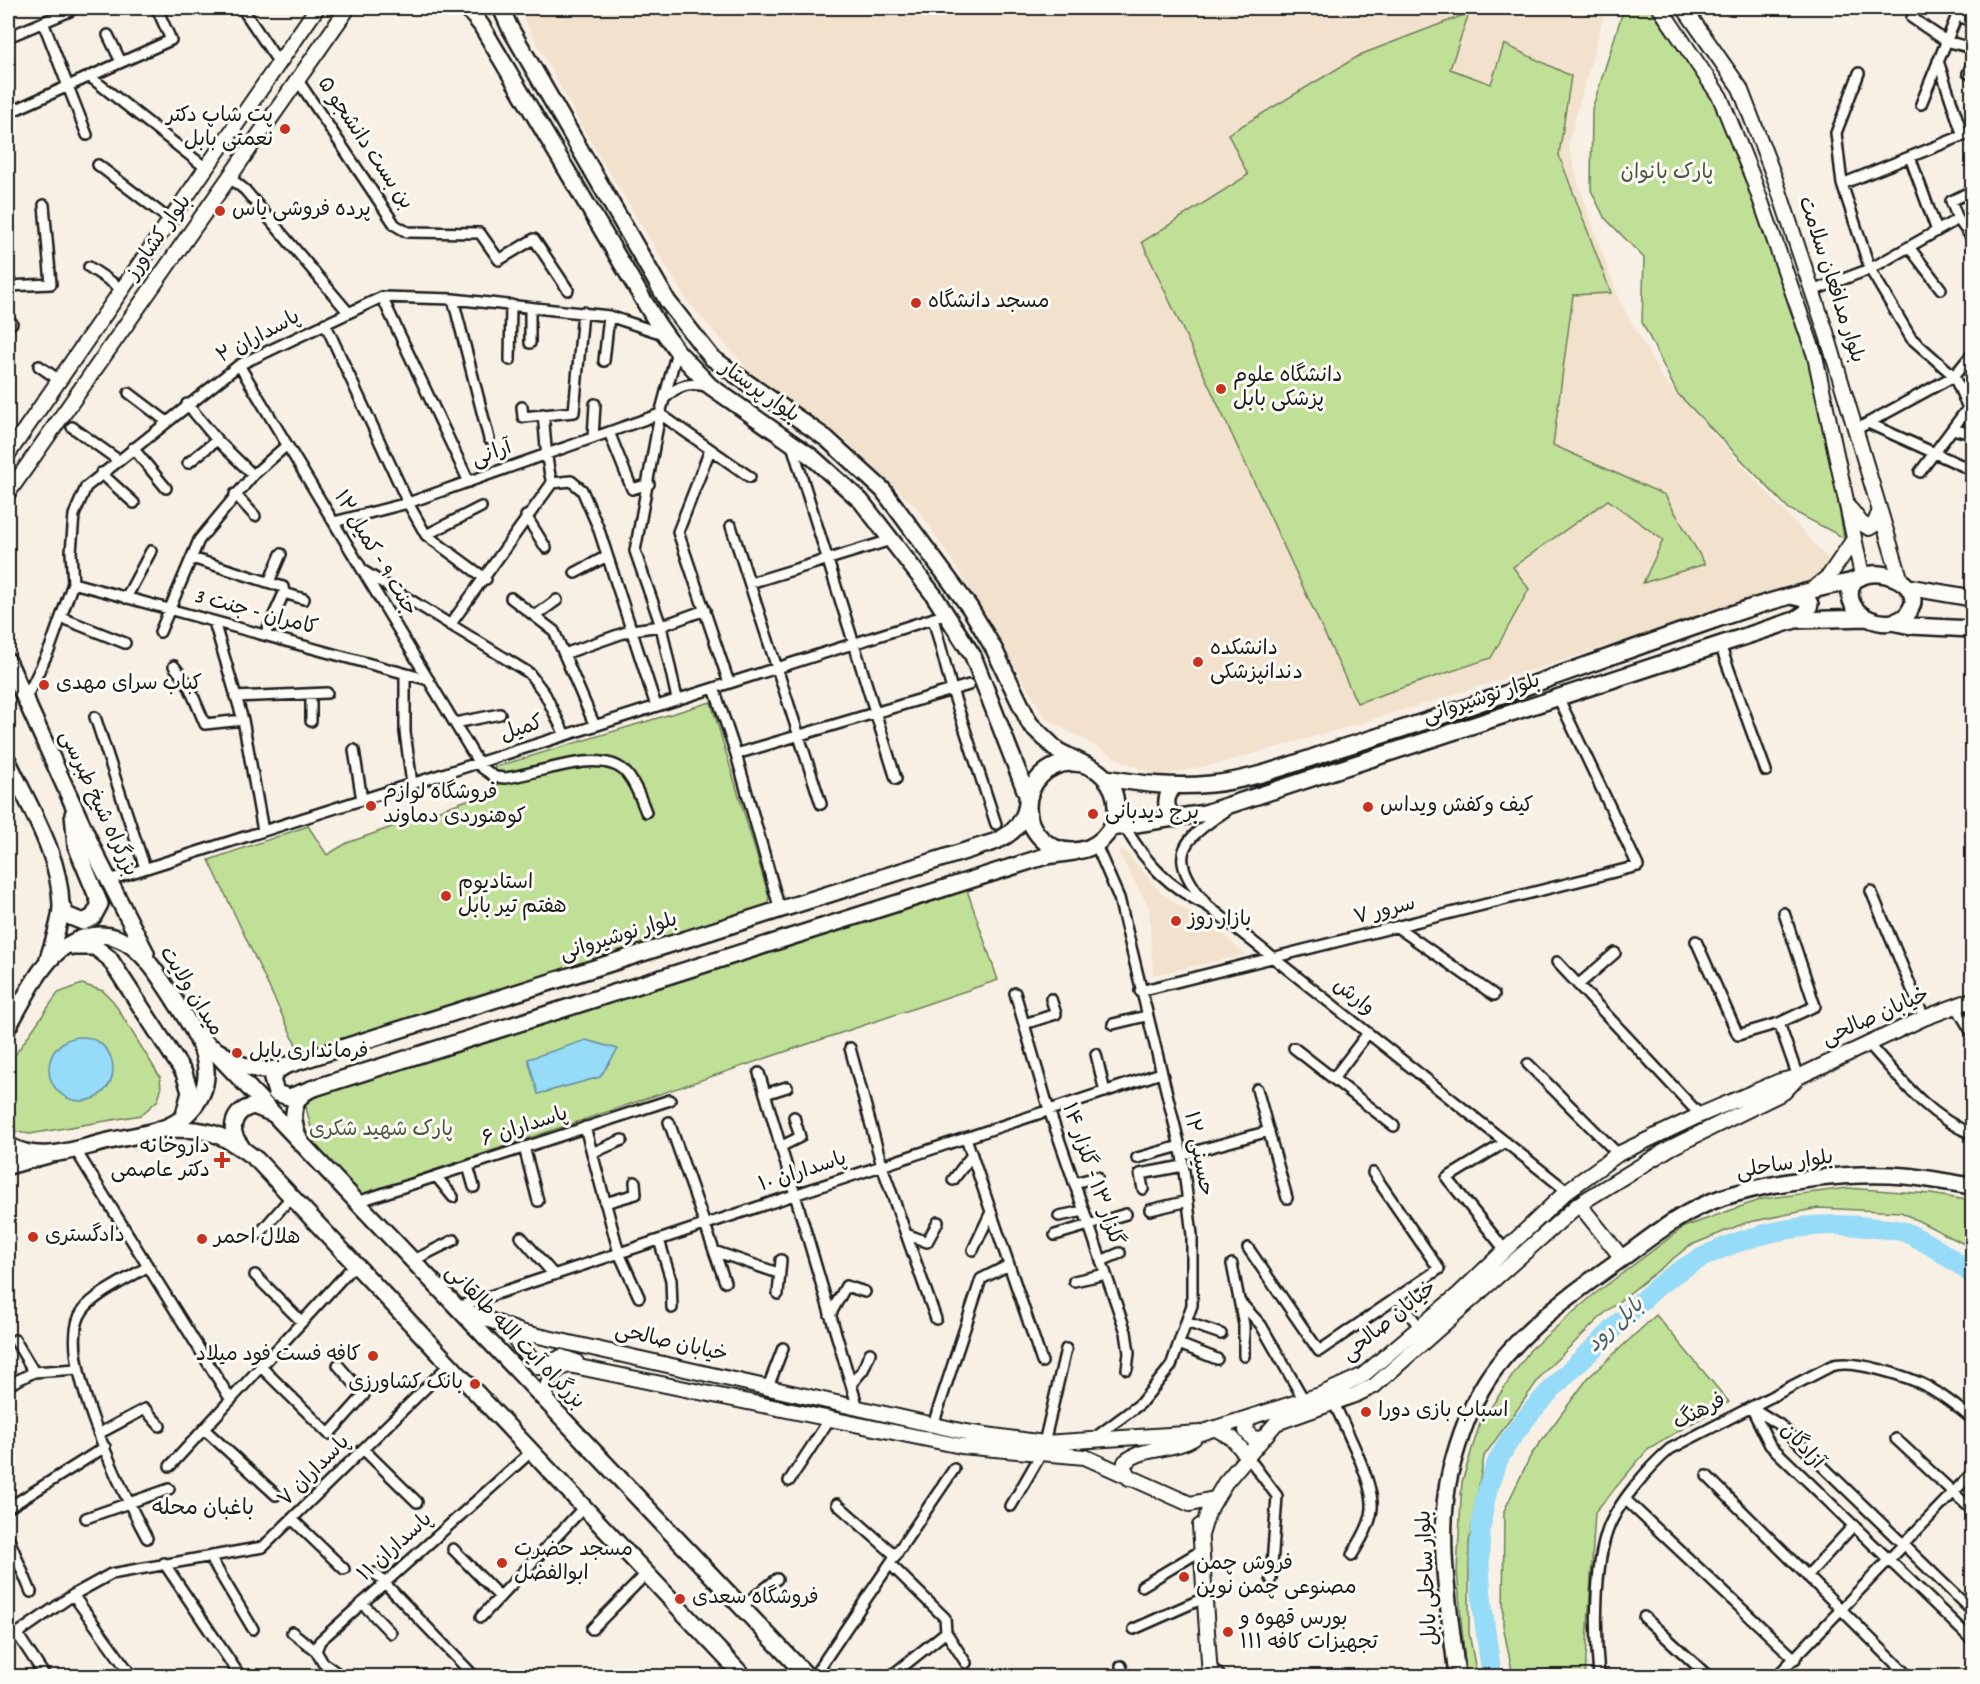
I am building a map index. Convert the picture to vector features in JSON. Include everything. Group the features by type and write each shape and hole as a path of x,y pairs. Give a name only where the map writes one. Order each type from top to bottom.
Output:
{"main road":[{"name":"بلوار کشاورز","path":"8,454 317,8"},
{"name":"بلوار کشاورز","path":"8,493 348,8"},
{"name":"بلوار پرستار","path":"467,8 481,25 665,335 677,351 712,388 820,463 857,496 891,540 940,616 974,656 1027,795 1028,803"},
{"name":"بلوار پرستار","path":"501,8 510,28 668,302 690,333 721,366 827,439 874,480 961,594 990,641 1030,724 1052,746 1088,766"},
{"name":"بلوار مدافعان سلامت","path":"1660,8 1720,97 1752,176 1815,356 1847,503 1858,578"},
{"name":"بلوار مدافعان سلامت","path":"1684,8 1740,88 1775,178 1812,291 1879,513 1904,584"},
{"path":"1847,503 1864,526 1874,525 1879,513"},
{"path":"1814,588 1829,576 1854,540"},
{"path":"1972,598 1904,584 1879,574 1858,578 1849,590 1849,600 1854,609 1867,618 1911,626 1972,629"},
{"name":"بلوار نوشیروانی","path":"1106,778 1174,786 1214,784 1250,776 1355,744 1788,596 1858,578"},
{"path":"1890,622 1908,615 1913,606 1912,596 1904,584"},
{"path":"1788,596 1801,598 1810,604 1807,612 1795,620"},
{"name":"بلوار نوشیروانی","path":"1118,827 1176,819 1238,803 1795,620 1867,618"},
{"name":"بزرگراه شیخ طبرسی","path":"8,661 72,802 151,964"},
{"path":"8,761 51,855 61,904 66,915 83,922 93,917 100,904 76,846 72,802"},
{"path":"290,1064 274,1075 272,1084 276,1093 289,1097 1035,860 1074,852 1096,845 1118,827 1116,799 1106,778 1088,766 1066,763 1052,767 1035,782 1028,803 1032,825 1040,838 1052,847 1074,852"},
{"path":"1174,786 1166,799 1170,814 1176,819"},
{"name":"بلوار نوشیروانی","path":"208,1045 256,1070 267,1070 290,1064 994,842 1009,835 1019,826 1028,803"},
{"path":"47,963 57,930 61,904"},
{"name":"میدان ولایت","path":"8,1027 47,963 72,942 103,936 128,943 151,964 192,1028 204,1053 204,1083 196,1103 178,1121 160,1129 52,1155 29,1154 8,1145"},
{"path":"47,963 70,948 83,946 95,947 109,957 186,1077 190,1097 178,1121"},
{"name":"خيابان صالحی","path":"873,1429 975,1448 1043,1448 1091,1441 1200,1433 1304,1400 1362,1376 1419,1328 1567,1191 1618,1154 1700,1115 1780,1081 1798,1077 1924,1018 1972,1000"},
{"name":"بزرگراه آیت الله طالقانی","path":"192,1028 807,1677"},
{"name":"خيابان صالحی","path":"1201,1535 1214,1499 1276,1423 1374,1386 1580,1204 1670,1148 1784,1092 1798,1077"},
{"path":"301,1143 295,1129 294,1111 300,1096 311,1089"},
{"path":"276,1116 264,1108 254,1106 240,1112 234,1120 233,1130 236,1140 356,1263 743,1677"},
{"path":"160,1129 198,1129 214,1132 227,1138 257,1160"},
{"path":"8,1166 52,1155"},
{"name":"بلوار ساحلی","path":"1622,1258 1670,1222 1719,1198 1765,1187 1831,1177 1904,1175 1972,1186"},
{"path":"1580,1204 1622,1258"},
{"name":"بلوار ساحلی بابل","path":"1457,1677 1448,1594 1444,1516 1450,1474 1464,1427 1487,1380 1523,1339 1561,1302 1622,1258"},
{"name":"خیابان صالحی","path":"457,1307 500,1325 536,1335 878,1413"},
{"path":"536,1335 522,1336 517,1342 537,1367 543,1367 561,1357 593,1370"},
{"name":"خیابان صالحی","path":"546,1401 549,1380 561,1367 569,1365 873,1429"},
{"name":"خيابان صالحی","path":"878,1413 1085,1457 1190,1503"},
{"path":"1254,1416 1247,1421 1246,1431 1251,1438 1261,1439"},
{"path":"1216,1429 1232,1438 1247,1456"},
{"path":"1129,1478 1124,1468 1129,1459 1147,1450 1189,1441 1200,1433"},
{"path":"1085,1457 1091,1441"},
{"path":"1214,1499 1190,1503 1197,1515 1201,1535 1204,1599 1214,1674"}],"street":[{"path":"242,8 279,63"},
{"path":"1918,8 1912,18 1946,41 1972,48"},
{"path":"8,37 70,9"},
{"path":"8,113 171,40 158,11"},
{"path":"1922,104 1958,11 1972,22"},
{"path":"43,22 87,135"},
{"path":"108,35 122,62"},
{"path":"1842,184 1968,134 1938,61"},
{"path":"1858,73 1836,133 1842,184 1870,269 1911,338 1953,376 1968,408 1920,472"},
{"path":"89,76 206,168"},
{"name":"بن بست دانشجو ۵","path":"297,79 395,225 407,232 480,233 499,260 534,238 568,290"},
{"path":"1910,157 1937,231"},
{"path":"98,165 170,220"},
{"path":"229,177 245,190 348,312"},
{"path":"1972,191 1951,201 1958,219 1972,238"},
{"path":"8,286 51,284 44,205"},
{"path":"1812,291 1870,269 1958,219"},
{"path":"1909,247 1941,289"},
{"path":"89,267 122,289"},
{"path":"382,297 469,482"},
{"name":"پاسداران ۲","path":"25,700 62,618 73,584 71,552 75,515 87,486 238,365 382,297 453,299 583,312 609,316 665,335"},
{"path":"453,299 489,439"},
{"path":"510,360 511,305"},
{"path":"530,308 530,343"},
{"path":"522,407 523,417 574,412 583,312"},
{"path":"604,361 609,316"},
{"path":"325,323 408,503 426,535 486,579"},
{"path":"677,351 660,414 649,484 635,550 661,626 677,699"},
{"path":"1855,430 1953,376 1972,354"},
{"name":"جنت 9 - کمیل ۱۲","path":"238,365 478,763"},
{"path":"39,366 58,380"},
{"path":"664,400 675,389 683,385 695,384 712,388"},
{"path":"129,393 166,421"},
{"path":"188,404 218,440 253,475"},
{"path":"593,438 595,404"},
{"path":"543,414 547,448 544,455 552,483"},
{"path":"660,414 750,477"},
{"name":"آرانی","path":"334,522 408,503 660,414"},
{"path":"1868,423 1972,470"},
{"path":"72,428 118,460"},
{"path":"1952,429 1972,434"},
{"path":"609,432 632,489 649,484"},
{"path":"188,463 218,440"},
{"path":"791,442 896,779"},
{"path":"160,632 199,540 235,494 287,445"},
{"path":"133,448 166,488"},
{"path":"710,450 678,532 729,683"},
{"path":"101,474 134,503"},
{"path":"450,625 486,579 526,516 552,483 571,481 582,490 607,556 656,706"},
{"path":"235,494 255,516"},
{"path":"426,535 481,507"},
{"path":"526,516 546,548"},
{"path":"731,526 821,804"},
{"path":"750,583 891,540"},
{"path":"126,598 151,551"},
{"path":"269,582 281,554"},
{"path":"575,573 607,556"},
{"path":"192,558 283,587 284,593 265,636"},
{"path":"363,571 530,673 545,694 565,735"},
{"name":"کامران - جنت 3","path":"73,584 429,680"},
{"path":"284,593 303,599"},
{"path":"511,598 554,631 595,726"},
{"path":"535,616 557,600"},
{"path":"564,654 632,630 661,626 705,610"},
{"path":"940,616 952,690 996,825"},
{"name":"کمیل","path":"109,880 940,616"},
{"path":"62,618 125,643"},
{"path":"214,622 243,720 263,831"},
{"path":"1720,645 1766,771"},
{"path":"174,666 188,684 205,724 243,720"},
{"path":"405,674 405,732 412,784"},
{"path":"736,754 969,685"},
{"path":"714,688 736,754 780,910"},
{"path":"235,697 327,693"},
{"path":"311,694 311,721"},
{"name":"سرور ۷","path":"1140,991 1638,866 1558,697"},
{"path":"455,723 500,714"},
{"path":"95,717 145,868"},
{"path":"354,750 362,800"},
{"path":"478,763 495,777 505,778 572,764 598,761 611,764 627,774 646,812"},
{"path":"1208,906 1187,880 1182,867 1184,848 1195,831 1238,803"},
{"name":"وارش","path":"1118,827 1149,865 1167,882 1186,896 1208,906 1567,1191"},
{"name":"حسینی ۱۲","path":"1091,1441 1140,1404 1171,1366 1192,1305 1192,1235 1181,1151 1146,1016 1119,898 1096,845"},
{"path":"1871,891 1924,1018"},
{"path":"1696,940 1738,1035 1779,1023 1815,1006 1784,913"},
{"path":"1397,927 1494,995"},
{"path":"1578,985 1615,953"},
{"path":"1557,962 1700,1115"},
{"name":"گلزار ۱۳ - گلزار ۱۴","path":"1016,993 1049,1110 1126,1332 1129,1353 1127,1369"},
{"path":"1024,1024 1056,1014 1051,999"},
{"path":"1956,1006 1972,1033"},
{"path":"1113,1024 1146,1016"},
{"path":"1779,1023 1798,1077"},
{"path":"1333,1079 1368,1034"},
{"path":"1869,1044 1920,1101 1960,1129 1972,1134"},
{"path":"850,1048 882,1166 936,1319"},
{"path":"1294,1048 1394,1126"},
{"path":"1096,1054 1105,1092"},
{"path":"1528,1064 1618,1154"},
{"path":"759,1073 858,1408"},
{"name":"پاسداران ١٠","path":"457,1307 1161,1073"},
{"path":"765,1094 787,1087"},
{"path":"1257,1089 1287,1198"},
{"name":"پاسداران ۶","path":"357,1202 670,1100"},
{"path":"780,1147 800,1137 794,1117"},
{"path":"669,1122 725,1282"},
{"path":"585,1127 619,1253 639,1297"},
{"path":"1137,1158 1181,1151 1269,1131"},
{"path":"966,1138 1042,1362"},
{"path":"592,1153 622,1140"},
{"path":"1504,1250 1447,1178 1506,1142"},
{"path":"524,1147 538,1202"},
{"path":"75,1149 231,1400"},
{"path":"953,1180 972,1155"},
{"path":"468,1166 474,1187"},
{"path":"1143,1189 1140,1174 1183,1166"},
{"path":"1248,1248 1319,1352 1439,1269 1373,1173"},
{"path":"436,1176 453,1197"},
{"path":"1074,1183 1097,1177"},
{"path":"605,1203 636,1194 635,1182"},
{"path":"259,1234 292,1196"},
{"path":"1150,1210 1188,1201"},
{"path":"1059,1216 1084,1210"},
{"path":"973,1250 991,1212"},
{"path":"1055,1235 1126,1214"},
{"path":"906,1234 927,1242 938,1222"},
{"path":"521,1237 554,1275"},
{"path":"412,1261 454,1240"},
{"path":"659,1240 671,1280 672,1308"},
{"path":"714,1251 778,1273"},
{"path":"1101,1261 1120,1253"},
{"path":"778,1294 778,1273 782,1260"},
{"path":"170,1466 356,1263"},
{"path":"1232,1264 1244,1325 1244,1356"},
{"path":"933,1425 981,1279 1009,1265"},
{"path":"147,1267 89,1303 81,1312 74,1334 77,1369 129,1505 147,1538"},
{"path":"1074,1281 1106,1274"},
{"path":"255,1275 302,1322"},
{"path":"830,1315 846,1286 865,1292"},
{"path":"1398,1297 1419,1328"},
{"path":"1240,1302 1261,1325 1304,1400"},
{"path":"1186,1322 1221,1334"},
{"path":"15,1340 34,1372"},
{"path":"1179,1344 1217,1359"},
{"path":"768,1387 783,1348"},
{"path":"1011,1506 1043,1448 1066,1349"},
{"path":"851,1384 863,1370 870,1353"},
{"name":"فرهنگ","path":"1599,1677 1596,1614 1603,1550 1610,1525 1652,1466 1670,1449 1831,1366 1847,1363 1922,1384 1972,1419"},
{"name":"پاسداران ۷","path":"8,1640 16,1632 73,1595 111,1574 164,1563 263,1548 450,1364"},
{"path":"261,1367 328,1434 364,1395 338,1365"},
{"path":"8,1385 34,1372 77,1369"},
{"path":"1334,1403 1364,1473 1372,1508 1366,1531 1352,1556"},
{"name":"آزادگان","path":"1751,1407 1770,1444 1972,1640"},
{"name":"آزادگان","path":"1751,1407 1780,1425 1972,1611"},
{"path":"100,1433 145,1409 160,1426"},
{"path":"789,1480 830,1420"},
{"path":"204,1429 276,1495"},
{"path":"1896,1439 1972,1510"},
{"path":"8,1508 105,1447"},
{"path":"363,1449 417,1502"},
{"name":"پاسداران ١١","path":"316,1651 320,1641 532,1451"},
{"path":"1247,1456 1277,1496 1271,1579"},
{"path":"814,1677 954,1469"},
{"path":"1777,1677 1972,1473"},
{"path":"1707,1476 1908,1677"},
{"path":"86,1518 129,1505 169,1489"},
{"path":"1626,1500 1795,1659"},
{"path":"837,1504 893,1560 945,1618 946,1632 966,1663"},
{"path":"481,1617 584,1507"},
{"path":"292,1519 344,1569"},
{"path":"1807,1576 1854,1526"},
{"path":"8,1537 31,1592"},
{"path":"453,1549 500,1597"},
{"path":"1142,1586 1202,1550"},
{"path":"210,1557 253,1629"},
{"path":"164,1563 240,1677"},
{"path":"375,1573 474,1677"},
{"path":"592,1629 646,1573"},
{"path":"741,1607 777,1579"},
{"path":"73,1595 132,1677"},
{"path":"1134,1629 1204,1599"},
{"path":"362,1603 391,1633"},
{"path":"1644,1617 1708,1677"},
{"path":"16,1632 45,1677"},
{"path":"292,1632 316,1651 323,1663 341,1677"},
{"path":"891,1677 946,1632"},
{"path":"1121,1666 1124,1677"}],"shaded area":[{"name":"دانشگاه علوم پزشکی بابل","path":"518,8 1606,8 1568,144 1580,189 1620,302 1663,379 1829,560 1820,574 1808,584 1365,722 1225,762 1159,776 1122,761 1045,718 960,573 917,508 843,438 781,400 746,368 687,301 583,129"},
{"name":"بازار روز","path":"1125,851 1162,894 1223,934 1245,955 1153,975 1149,907 1118,852"}],"green space":[{"name":"پارک بانوان","path":"1624,8 1649,8 1719,103 1797,318 1822,404 1844,538 1789,509 1677,393 1642,322 1644,258 1604,217 1591,190 1592,109"},
{"path":"1469,13 1450,69 1491,84 1504,44 1571,76 1559,155 1611,293 1573,295 1553,445 1665,495 1705,564 1643,583 1663,540 1608,500 1513,567 1529,589 1491,658 1357,703 1142,242 1248,175 1228,134 1362,54"},
{"path":"711,702 769,897 767,906 300,1053 209,860 308,826 327,855 347,843 498,789 492,768"},
{"name":"پارک شهید شکری","path":"967,890 998,980 360,1195 315,1144 304,1099"},
{"path":"82,984 103,991 113,1001 160,1077 161,1089 158,1100 141,1115 30,1134 17,1132 8,1126 8,1065 58,993"},
{"path":"1847,1188 1931,1194 1972,1201 1972,1248 1901,1212 1818,1208 1745,1223 1689,1246 1607,1311 1544,1372 1484,1456 1469,1543 1469,1633 1477,1676 1466,1676 1457,1571 1462,1482 1480,1423 1530,1350 1592,1296 1684,1227 1762,1199"},
{"path":"1656,1315 1729,1402 1649,1448 1595,1512 1585,1676 1513,1676 1503,1625 1504,1511 1531,1455 1588,1378"}],"water":[{"path":"81,1037 99,1043 107,1051 113,1069 107,1087 99,1095 81,1101 63,1095 55,1087 49,1069 55,1051 63,1043"},
{"path":"586,1040 618,1049 600,1077 538,1094 528,1059"}],"waterway":[{"name":"بابل رود","path":"1492,1676 1482,1599 1480,1546 1486,1495 1494,1470 1512,1437 1539,1403 1657,1287 1689,1265 1739,1242 1794,1228 1821,1225 1849,1225 1903,1232 1932,1246 1972,1274"}],"place":[{"name":"پت شاپ دکتر نعمتی بابل","path":"285,129"},
{"name":"پرده فروشی یاس","path":"220,211"},
{"name":"مسجد دانشگاه","path":"916,303"},
{"name":"دانشگاه علوم پزشکی بابل","path":"1221,389"},
{"name":"دانشکده دندانپزشکی","path":"1198,662"},
{"name":"کباب سرای مهدی","path":"44,685"},
{"name":"فروشگاه لوازم کوهنوردی دماوند","path":"371,806"},
{"name":"کیف و‌کفش ویداس","path":"1368,807"},
{"name":"برج دیدبانی","path":"1093,814"},
{"name":"استادیوم هفتم تیر بابل","path":"446,896"},
{"name":"بازار روز","path":"1176,921"},
{"name":"فرمانداری بابل","path":"237,1053"},
{"name":"داروخانه دکتر عاصمی","path":"222,1160"},
{"name":"دادگستری","path":"33,1237"},
{"name":"هلال احمر","path":"202,1239"},
{"name":"کافه فست فود میلاد","path":"373,1356"},
{"name":"بانک کشاورزی","path":"475,1384"},
{"name":"اسباب بازی دورا","path":"1366,1412"},
{"name":"مسجد حضرت ابوالفضل","path":"502,1563"},
{"name":"فروش چمن مصنوعی چمن نوین","path":"1184,1577"},
{"name":"فروشگاه سعدی","path":"680,1599"},
{"name":"بورس قهوه و تجهیزات کافه ۱۱۱","path":"1228,1632"}],"district":[{"name":"باغبان محله","path":"203,1509"}]}
